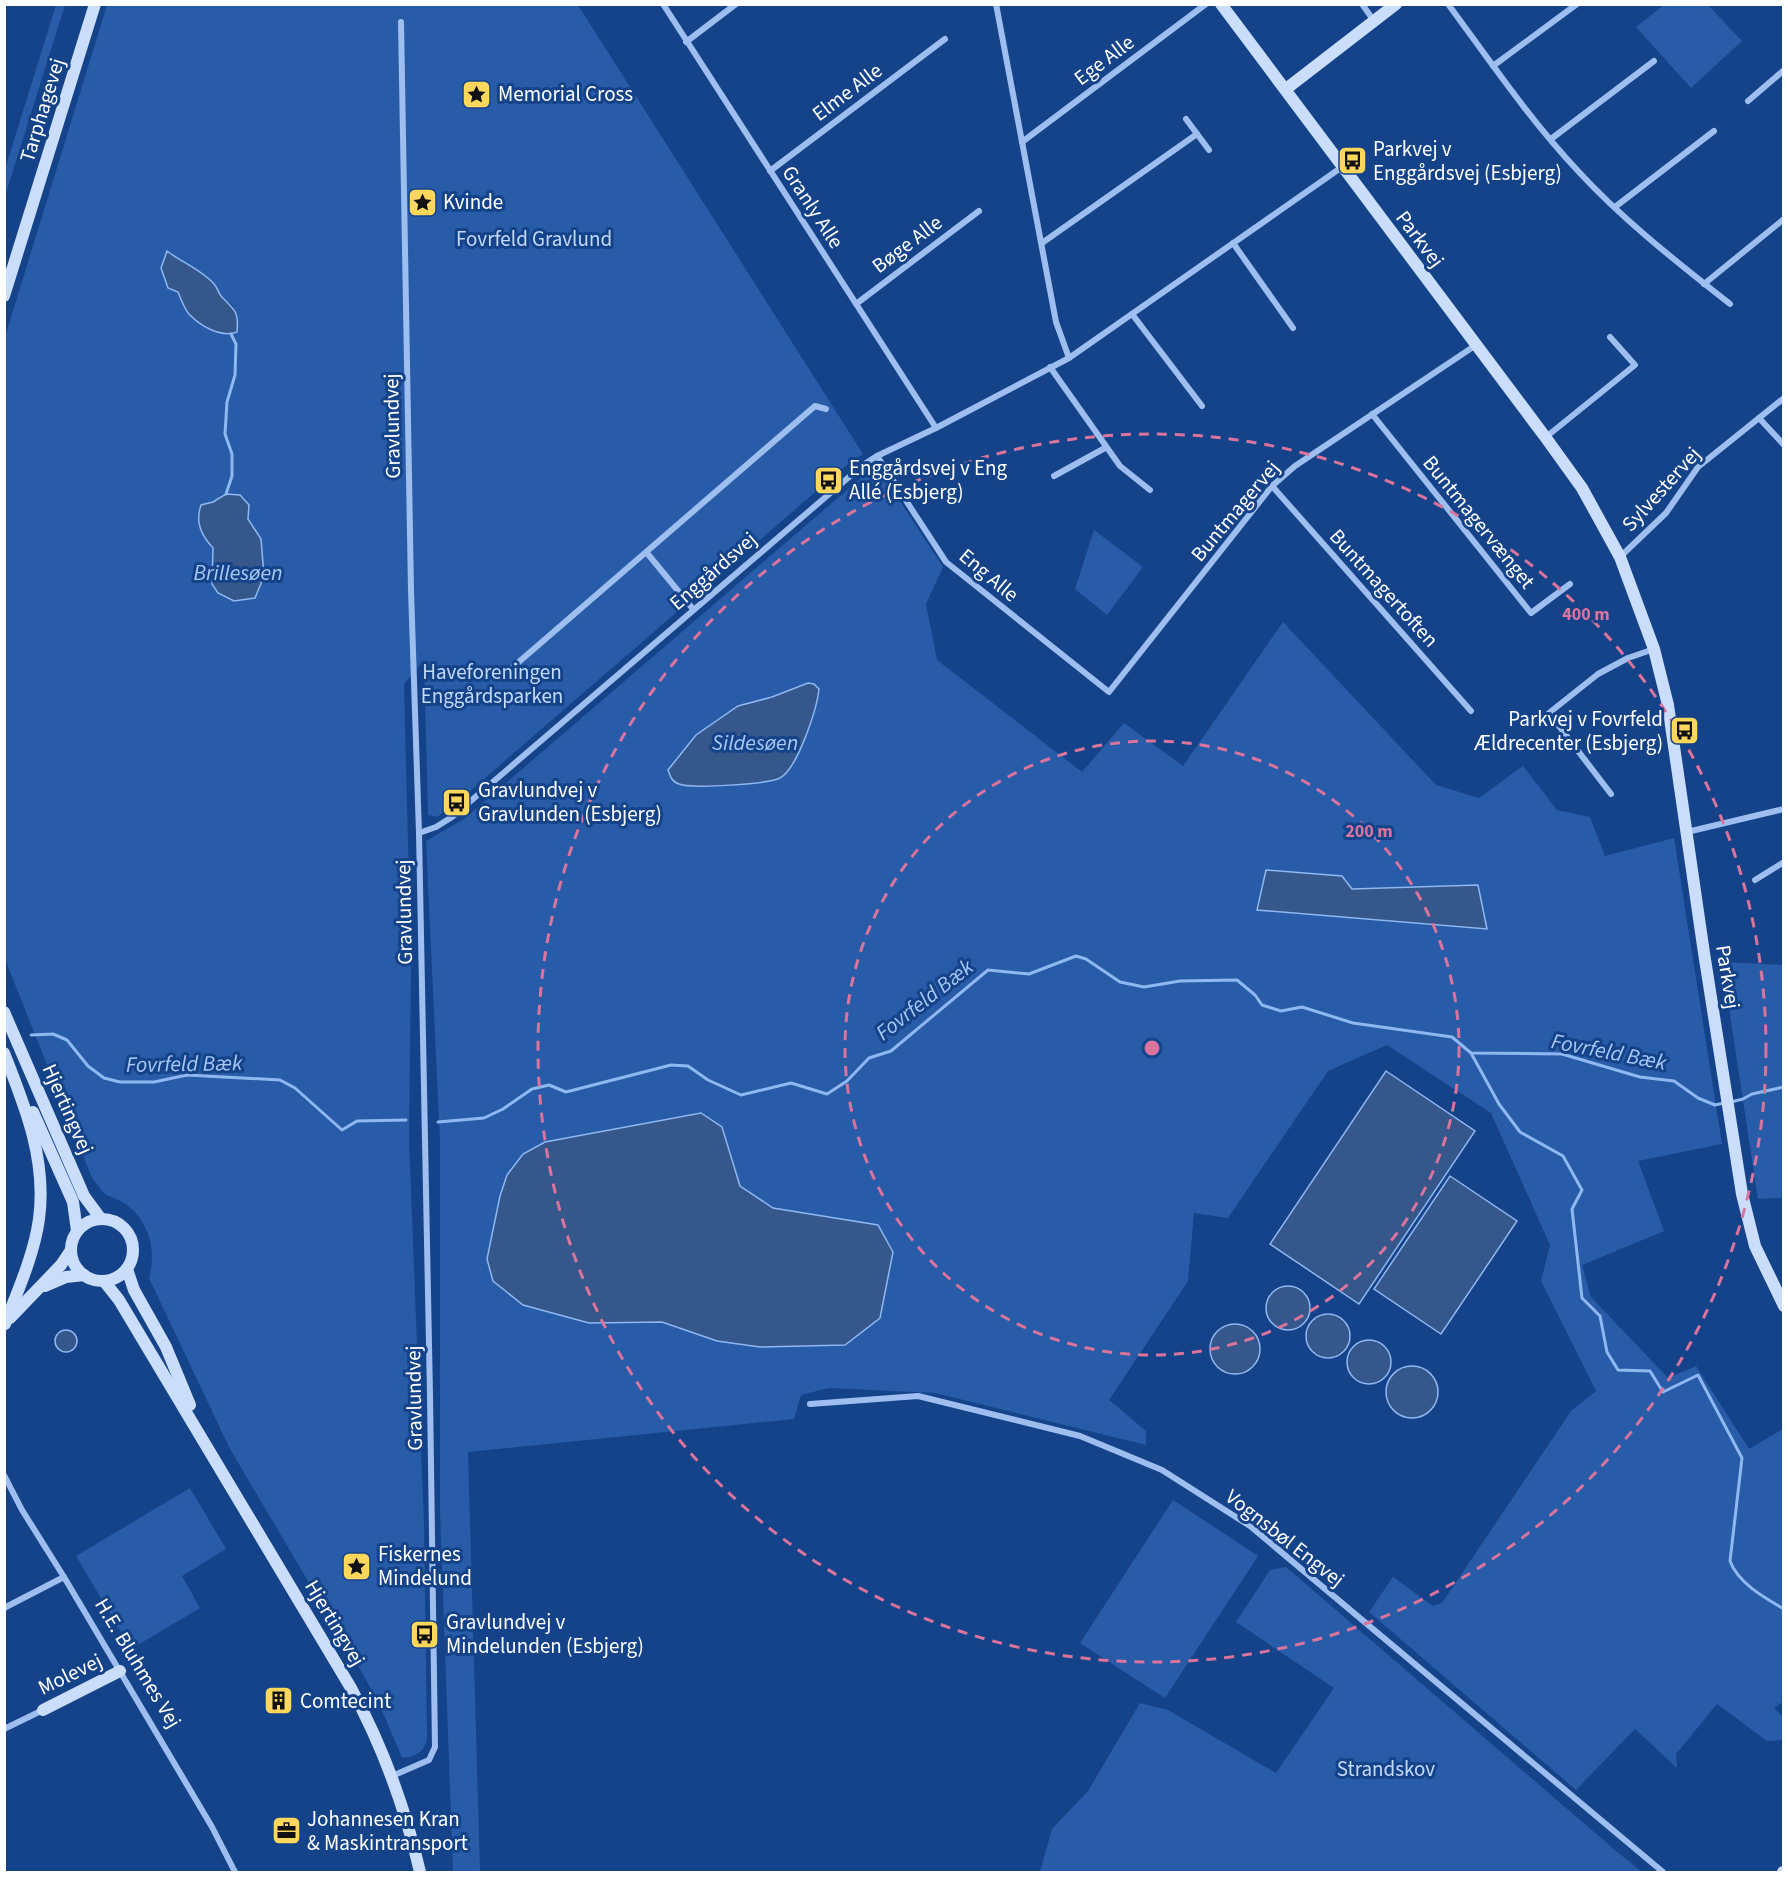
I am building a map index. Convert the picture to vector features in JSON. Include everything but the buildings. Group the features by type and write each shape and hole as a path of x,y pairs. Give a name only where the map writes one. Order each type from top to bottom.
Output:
{"main road":[{"name":"Tarphagevej","path":"4,296 95,4"},
{"name":"Parkvej","path":"1221,4 1546,438 1582,488 1620,557 1654,649 1668,705 1742,1194 1755,1246 1784,1306"},
{"path":"1286,88 1396,4"},
{"name":"Hjertingvej","path":"4,1012 84,1196 101,1219"},
{"path":"4,1051 24,1104 36,1146 41,1188 39,1219 31,1254 5,1325"},
{"name":"Hjertingvej","path":"4,1051 73,1202 77,1231"},
{"path":"5,1325 61,1265 71,1250 77,1231 92,1220 111,1220 120,1224 132,1240 133,1250 132,1260 127,1269 121,1275 104,1281 94,1280 84,1275 73,1259 71,1250"},
{"name":"Hjertingvej","path":"127,1269 134,1290 166,1347 204,1439"},
{"path":"36,1291 66,1277 84,1275"},
{"name":"Hjertingvej","path":"104,1281 119,1300 204,1439 351,1688 392,1776 409,1825 420,1872"},
{"name":"Molevej","path":"43,1710 120,1671"}],"street":[{"name":"Granly Alle","path":"663,4 936,428"},
{"path":"686,42 736,4"},
{"path":"996,4 1056,322 1069,357"},
{"name":"Ege Alle","path":"1022,142 1206,4"},
{"path":"1362,4 1374,21"},
{"path":"1448,4 1493,66 1579,172 1652,242 1730,304"},
{"path":"1493,66 1577,4"},
{"name":"Gravlundvej","path":"392,1776 429,1760 435,1748 419,833 411,590 401,22"},
{"name":"Elme Alle","path":"770,171 945,39"},
{"path":"1551,139 1654,61"},
{"path":"1748,101 1784,70"},
{"path":"1186,119 1209,150"},
{"path":"1615,207 1714,131"},
{"path":"1042,243 1197,134"},
{"name":"Enggårdsvej","path":"419,833 436,827 452,817 863,465 1069,357 1342,167"},
{"name":"Bøge Alle","path":"856,304 979,211"},
{"path":"1704,284 1784,219"},
{"path":"1233,243 1293,328"},
{"path":"1132,314 1202,406"},
{"path":"1546,438 1635,365 1610,337"},
{"name":"Buntmagervej","path":"1109,692 1272,486 1295,466 1476,345"},
{"path":"1050,367 1120,466 1150,490"},
{"name":"Sylvestervej","path":"1620,557 1666,513 1698,467 1784,398"},
{"path":"472,676 500,675 513,668 815,406 826,409"},
{"name":"Buntmagervænget","path":"1372,414 1532,613 1570,585"},
{"path":"1759,418 1784,445"},
{"path":"1054,476 1106,448"},
{"name":"Eng Alle","path":"877,456 946,562 1109,692"},
{"name":"Buntmagertoften","path":"1272,486 1471,711"},
{"path":"647,553 693,609"},
{"path":"1611,794 1549,713 1598,674 1629,658 1654,649"},
{"path":"1687,832 1784,809"},
{"path":"1755,880 1784,861"},
{"name":"Vognsbøl Engvej","path":"810,1404 918,1396 1080,1436 1162,1470 1250,1526 1663,1872"},
{"name":"H.E. Bluhmes Vej","path":"4,1474 22,1510 212,1827 235,1872"},
{"path":"4,1608 64,1577"},
{"name":"Molevej","path":"4,1729 43,1710"}],"green space":[{"path":"56,5 65,5 5,196 5,169"},
{"path":"107,5 578,5 863,454 843,468 455,804 437,817 428,815 424,660 404,684 411,964 409,1139 424,1525 427,1739 421,1750 411,1757 402,1757 378,1702 360,1669 230,1449 149,1278 152,1257 149,1236 145,1227 133,1210 105,1194 92,1178 5,959 5,337","holes":["167,251 213,283 220,295 234,307 189,313 178,292"]},
{"path":"1664,5 1708,5 1742,41 1691,88 1636,27"},
{"path":"868,472 881,472 943,567 926,604 937,660 1082,772 1124,723 1183,766 1283,622 1436,785 1479,798 1523,766 1557,810 1590,817 1605,856 1674,838 1722,1144 1638,1161 1664,1231 1582,1265 1591,1297 1668,1378 1696,1366 1749,1449 1783,1429 1784,1701 1774,1708 1783,1717 1783,1740 1767,1741 1717,1704 1676,1754 1677,1768 1635,1729 1576,1790 1369,1612 1393,1577 1433,1606 1442,1603 1571,1411 1596,1391 1541,1281 1550,1245 1491,1113 1387,1045 1328,1071 1228,1218 1194,1213 1188,1281 1109,1400 1146,1431 1146,1445 935,1393 829,1388 801,1395 794,1419 468,1452 480,1872 453,1872 440,1512 440,1141 426,841 464,819","holes":["723,1127 740,1186 773,1208 878,1225 717,1341 662,1322 589,1323 487,1259 500,1196 507,1175"]},
{"path":"1094,530 1143,567 1107,615 1075,589"},
{"path":"1722,962 1783,965 1783,1198 1758,1199"},
{"path":"190,1488 226,1549 182,1576 200,1608 131,1649 76,1556"},
{"path":"1173,1500 1258,1556 1165,1698 1080,1643"},
{"name":"Strandskov","path":"1286,1567 1642,1872 1040,1872 1052,1829 1088,1791 1140,1703 1168,1710 1276,1773 1334,1688 1236,1622 1270,1570"}],"water":[{"path":"167,251 204,274 214,284 221,296 235,311 237,332 224,333 211,330 189,314 178,292 168,288 161,268"},
{"name":"Brillesøen","path":"226,494 240,495 249,505 248,519 261,539 264,576 255,598 234,601 218,593 212,584 213,548 200,528 199,511 201,505 213,502"},
{"name":"Sildesøen","path":"808,683 814,684 819,689 815,710 800,750 787,772 780,778 746,784 699,786 679,784 672,778 668,770 696,735 738,706 772,697"},
{"path":"1266,870 1342,876 1352,889 1478,885 1487,929 1257,910"},
{"path":"1386,1071 1475,1131 1359,1304 1270,1244"},
{"path":"701,1113 722,1127 740,1186 773,1208 878,1225 893,1252 880,1318 845,1345 760,1347 717,1341 662,1322 589,1323 523,1305 493,1281 487,1259 500,1196 507,1175 523,1154 545,1142"},
{"path":"1450,1176 1517,1221 1441,1334 1374,1289"},
{"path":"1288,1286 1303,1293 1310,1308 1303,1323 1288,1330 1273,1323 1266,1308 1273,1293"},
{"path":"1328,1314 1344,1320 1350,1336 1344,1352 1328,1358 1312,1352 1306,1336 1312,1320"},
{"path":"1230,1324 1240,1324 1253,1331 1260,1344 1260,1354 1253,1367 1240,1374 1230,1374 1221,1370 1214,1363 1210,1354 1210,1344 1214,1335 1221,1328"},
{"path":"66,1330 74,1333 77,1341 74,1349 66,1352 58,1349 55,1341 58,1333"},
{"path":"1369,1340 1385,1346 1391,1362 1385,1378 1369,1384 1353,1378 1347,1362 1353,1346"},
{"path":"1412,1366 1422,1368 1430,1374 1436,1382 1438,1392 1436,1402 1430,1410 1422,1416 1412,1418 1402,1416 1394,1410 1388,1402 1386,1392 1388,1382 1394,1374 1402,1368"}],"waterway":[{"path":"231,334 236,344 235,375 227,402 225,434 232,454 232,475"},
{"path":"226,494 232,476"},
{"name":"Fovrfeld Bæk","path":"438,1122 484,1118 503,1109 532,1089 549,1085 566,1092 671,1065 688,1066 708,1080 741,1095 791,1083 827,1094 847,1081 869,1058 891,1051 988,970 1029,974 1076,956 1086,959 1120,982 1144,987 1180,981 1237,980 1255,995 1262,1005 1281,1011 1302,1007 1353,1023 1452,1037 1471,1053 1562,1054 1640,1077 1674,1081 1698,1098 1715,1105 1724,1103"},
{"name":"Fovrfeld Bæk","path":"31,1035 53,1034 67,1040 88,1066 104,1078 120,1082 154,1082 187,1075 280,1080 295,1088 342,1130 357,1121 406,1120"},
{"path":"1471,1053 1499,1104 1520,1132 1563,1156 1582,1190 1572,1209 1582,1298 1600,1316 1607,1352 1618,1370 1650,1371 1663,1392 1698,1375 1742,1458 1730,1561 1746,1583 1784,1609"},
{"path":"1731,1102 1752,1094 1784,1087"}],"place":[{"name":"Memorial Cross","path":"477,94"},
{"name":"Parkvej v Enggårdsvej (Esbjerg)","path":"1352,161"},
{"name":"Kvinde","path":"422,202"},
{"name":"Enggårdsvej v Eng Allé (Esbjerg)","path":"828,480"},
{"name":"Parkvej v Fovrfeld Ældrecenter (Esbjerg)","path":"1684,731"},
{"name":"Gravlundvej v Gravlunden (Esbjerg)","path":"457,802"},
{"name":"Fiskernes Mindelund","path":"357,1566"},
{"name":"Gravlundvej v Mindelunden (Esbjerg)","path":"425,1634"},
{"name":"Comtecint","path":"279,1701"},
{"name":"Johannesen Kran & Maskintransport","path":"286,1831"}],"park label":[{"name":"Fovrfeld Gravlund","path":"534,239"},
{"name":"Haveforeningen Enggårdsparken","path":"492,684"}]}
